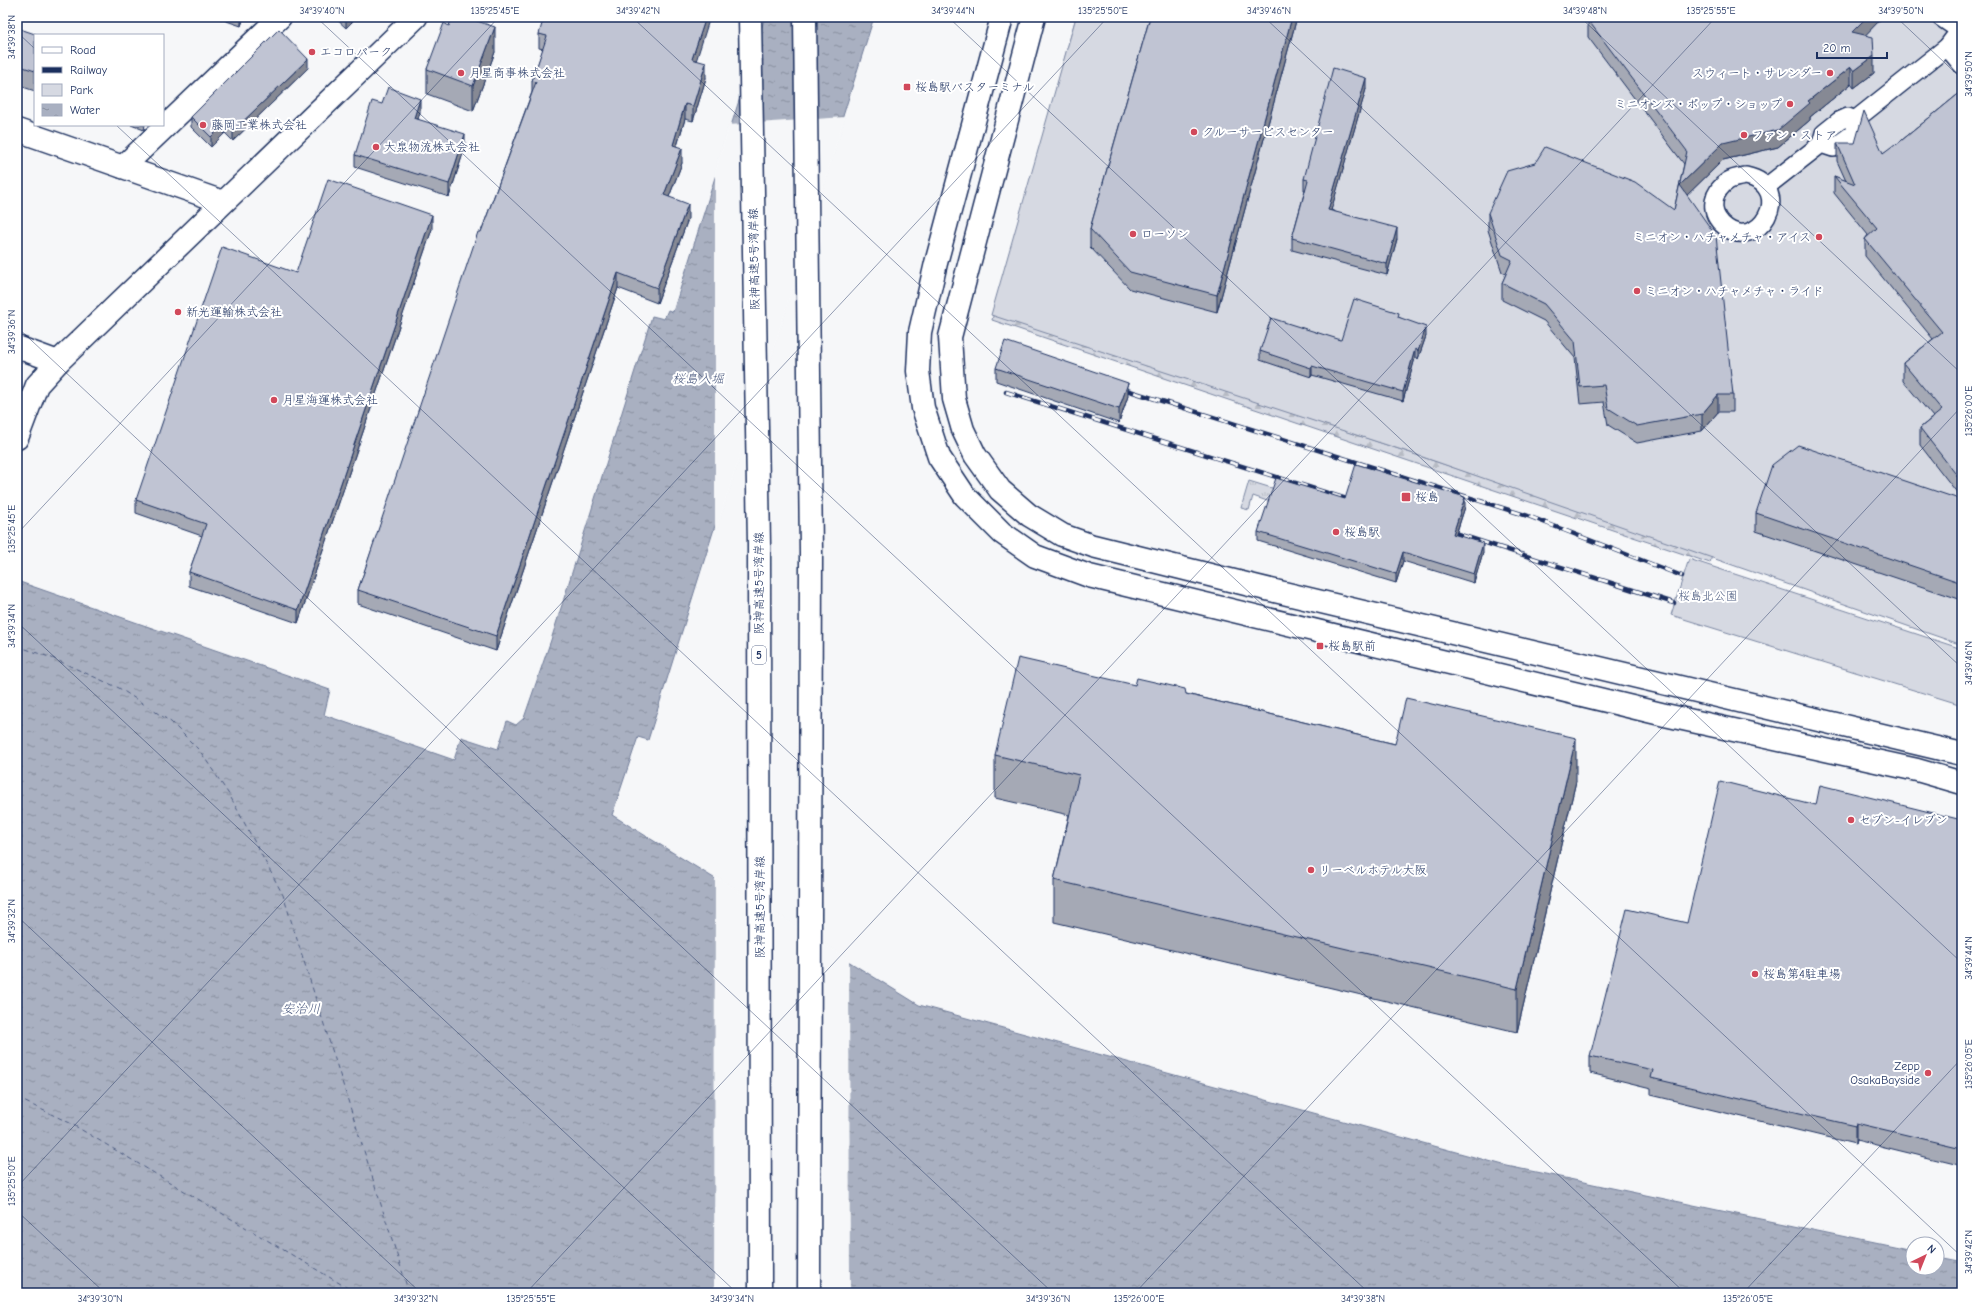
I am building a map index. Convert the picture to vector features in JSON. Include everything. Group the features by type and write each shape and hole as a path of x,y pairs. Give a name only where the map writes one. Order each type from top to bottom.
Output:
{"main road":[{"path":"123,167 280,17"},
{"path":"17,438 37,385 58,362 416,17"},
{"name":"阪神高速5号湾岸線","path":"750,17 759,553 760,1293"},
{"path":"804,17 811,553 809,1293"},
{"path":"1002,17 936,263 920,332 918,371 923,408 939,457 965,496 1002,533 1035,556 1089,576 1665,715 1917,770 1962,783"},
{"path":"1034,17 950,337 954,399 963,430 975,455 1000,490 1029,515 1062,535 1093,546 1254,586 1962,754"},
{"path":"17,130 223,202"},
{"path":"17,347 58,362"}],"street":[{"path":"1766,187 1821,144 1824,133 1839,121 1848,117 1855,120 1947,47 1960,32 1940,17"},
{"path":"1947,47 1962,65"}],"green space":[{"path":"1076,17 1050,331 1712,555 1710,563 992,320"},
{"path":"1076,17 1962,17 1962,645 1411,453 991,315"},
{"path":"1249,481 1275,489 1270,502 1253,496 1249,510 1241,508"},
{"name":"桜島北公園","path":"1689,559 1962,649 1962,705 1671,615"}],"water":[{"name":"安治川","path":"765,17 874,17 648,740 638,737 612,815 919,1005 1507,1166 1905,1249 1905,1276 1945,1276 1945,1259 1962,1262 1962,1293 17,1293 17,581 330,690 324,715 454,760 461,737 498,749 507,721 516,725 524,718 551,640 652,316 664,319 668,310 673,312"}],"pier":[{"path":"845,117 777,340 715,535 715,170 729,125"},
{"path":"715,876 849,959 850,1293 714,1293"}],"building":[{"path":"452,17 476,17 474,20 495,27 473,86 427,69 444,23 449,26"},
{"path":"544,17 706,17 692,59 706,63 693,106 685,104 673,145 682,148 664,195 688,204 657,288 618,273 496,636 358,590 478,232 481,232 536,82 532,81 547,36 539,34"},
{"name":"クルーサービスセンター","path":"1150,17 1292,17 1217,295 1130,272 1090,229"},
{"path":"1592,17 1867,17 1852,32 1873,37 1874,56 1854,71 1851,67 1808,101 1810,103 1778,130 1723,143 1680,185 1716,236 1733,395 1718,395 1702,414 1637,426 1608,408 1604,385 1580,387 1575,341 1544,304 1502,283 1512,260 1502,255 1488,213 1507,171 1535,163 1545,147 1635,182 1674,210 1687,151 1588,20"},
{"path":"17,28 35,34 34,71 17,65"},
{"path":"279,29 308,59 233,131 225,123 211,137 191,117"},
{"path":"1333,68 1366,78 1328,210 1397,228 1387,264 1292,238 1308,180 1304,179"},
{"path":"388,87 420,99 414,118 465,134 449,184 355,155 372,101 382,104"},
{"path":"1962,91 1962,482 1920,428 1942,410 1903,363 1942,332 1865,239 1877,228 1834,176 1855,184 1837,143 1855,143 1864,111 1883,153 1895,144 1896,145"},
{"name":"月星海運株式会社","path":"328,179 432,215 298,610 189,572 206,524 136,500 222,247 296,273"},
{"path":"1354,299 1399,313 1398,317 1426,327 1418,351 1415,349 1403,392 1312,366 1311,368 1260,351 1271,318 1341,340"},
{"path":"1005,341 1128,383 1119,409 996,368"},
{"path":"1798,445 1962,500 1962,583 1756,513 1772,465"},
{"name":"桜島駅","path":"1356,464 1465,497 1453,534 1483,543 1474,574 1403,552 1396,574 1258,532 1276,478 1345,499"},
{"name":"リーベルホテル大阪","path":"1018,658 1135,685 1137,678 1185,689 1186,694 1395,744 1406,698 1576,738 1517,989 1054,880 1079,775 995,755"},
{"name":"桜島第4駐車場","path":"1720,781 1816,805 1820,785 1962,820 1962,1148 1856,1123 1855,1126 1651,1078 1653,1070 1590,1056 1627,909 1687,923"}],"ferry route":[{"path":"17,646 52,658 119,688 171,722 200,751 230,796 283,895 409,1293"},
{"path":"17,1098 70,1123 356,1293"}],"railway":[{"path":"1117,387 1528,516 1682,576"},
{"path":"1006,392 1356,502"},
{"path":"1445,530 1674,603"}],"place":[{"name":"エコロパーク","path":"312,52"},
{"name":"月星商事株式会社","path":"461,73"},
{"name":"スウィート・サレンダー","path":"1830,73"},
{"name":"桜島駅バスターミナル","path":"907,87"},
{"name":"ミニオンズ・ポップ・ショップ","path":"1790,104"},
{"name":"藤岡工業株式会社","path":"203,125"},
{"name":"クルーサービスセンター","path":"1194,132"},
{"name":"ファン・ストア","path":"1744,135"},
{"name":"大泉物流株式会社","path":"376,147"},
{"name":"ローソン","path":"1133,234"},
{"name":"ミニオン・ハチャメチャ・アイス","path":"1819,237"},
{"name":"ミニオン・ハチャメチャ・ライド","path":"1637,291"},
{"name":"新光運輸株式会社","path":"178,312"},
{"name":"月星海運株式会社","path":"274,400"},
{"name":"桜島","path":"1406,497"},
{"name":"桜島駅","path":"1336,532"},
{"name":"桜島駅前","path":"1320,646"},
{"name":"セブン-イレブン","path":"1851,820"},
{"name":"リーベルホテル大阪","path":"1311,870"},
{"name":"桜島第4駐車場","path":"1755,974"},
{"name":"Zepp OsakaBayside","path":"1928,1073"}],"water label":[{"name":"桜島入堀","path":"698,378"}]}
